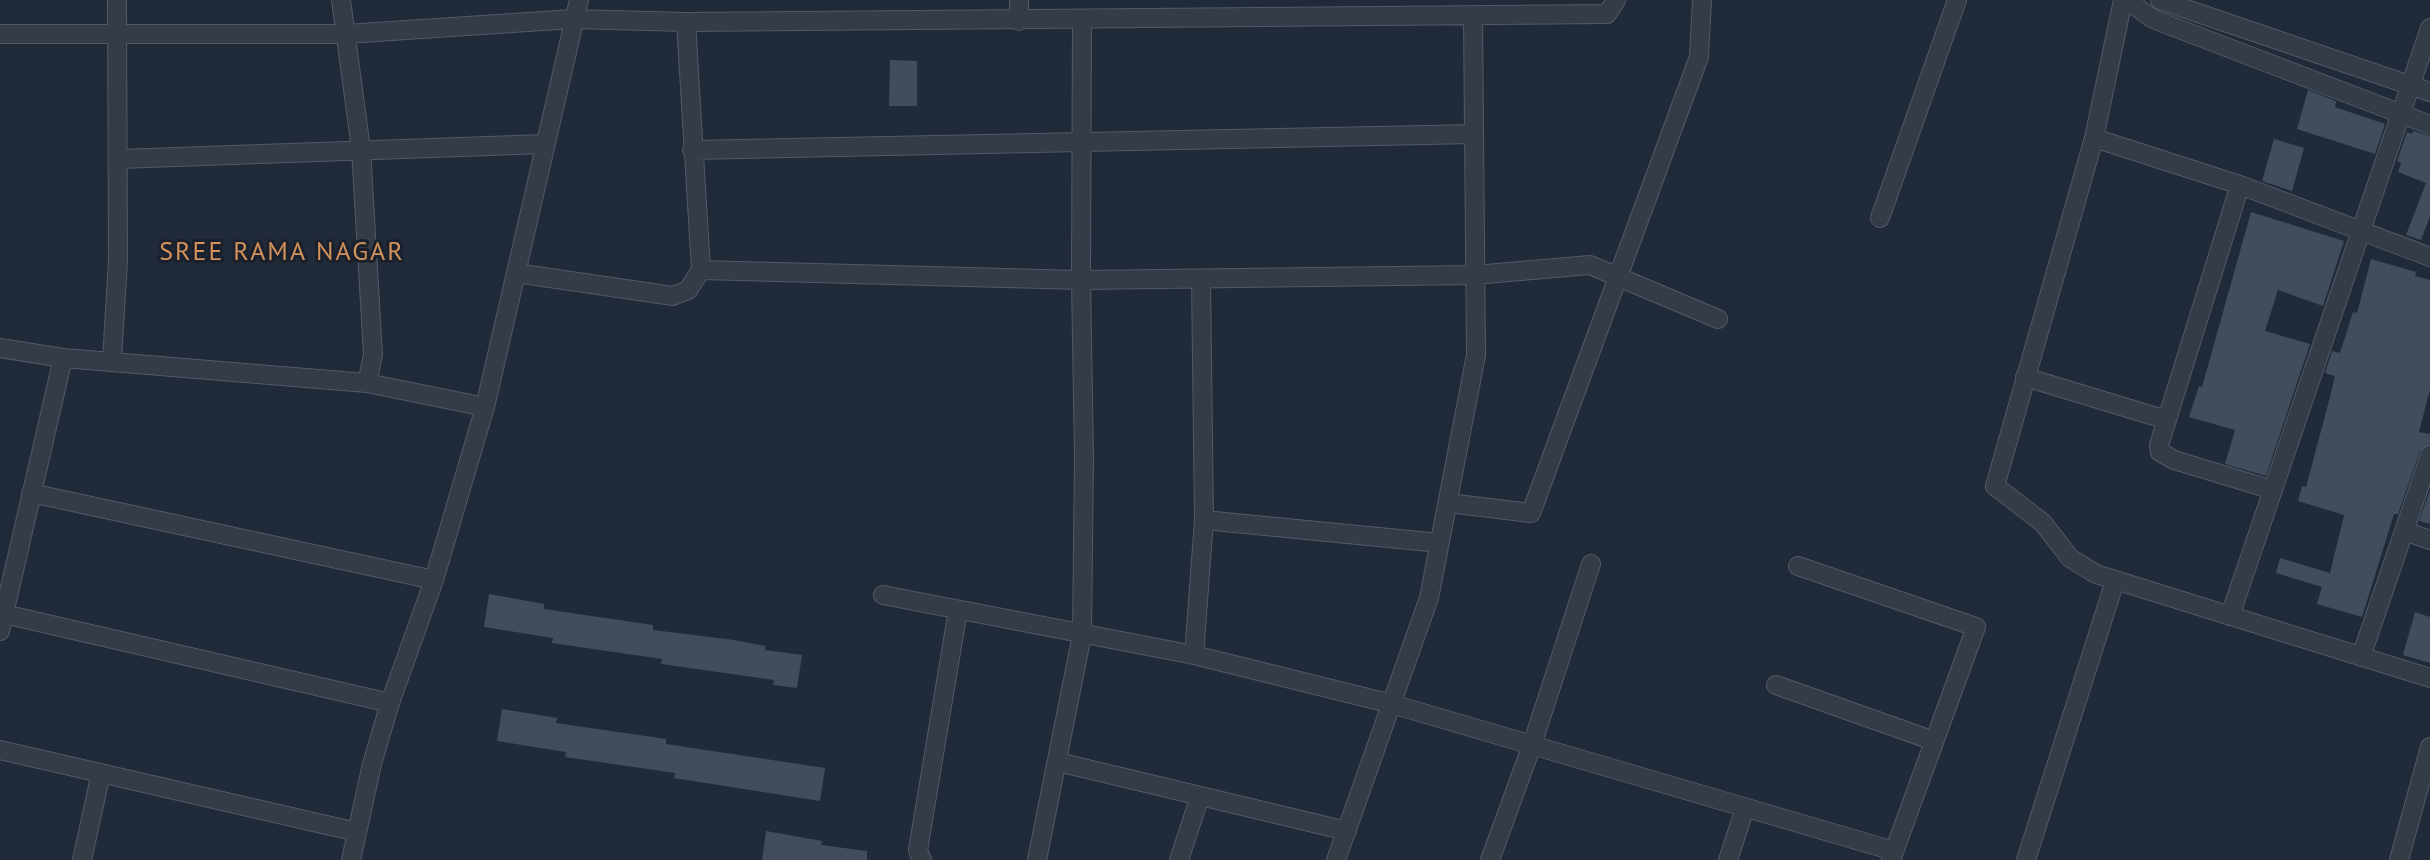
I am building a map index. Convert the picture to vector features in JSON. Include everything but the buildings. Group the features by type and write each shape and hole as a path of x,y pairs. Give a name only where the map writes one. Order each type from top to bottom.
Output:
{"street":[{"path":"112,360 119,159 117,0"},
{"path":"341,0 361,149 373,355 367,383"},
{"path":"351,860 390,703 434,580 485,407 579,0"},
{"path":"1019,0 1019,20"},
{"path":"1280,0 1280,19"},
{"path":"0,34 345,34 573,19 686,22 1280,19 1607,14 1616,0"},
{"path":"1448,503 1531,513 1620,278 1699,57 1702,0"},
{"path":"1880,218 1957,0"},
{"path":"2430,125 2153,19 2125,0 2094,138 1995,486 2043,523 2081,566 2115,581 2430,678"},
{"path":"2160,0 2430,92"},
{"path":"1336,860 1429,598 1476,355 1473,15"},
{"path":"1037,860 1082,635 1082,19"},
{"path":"516,273 673,296 688,290 701,270 686,22"},
{"path":"2230,616 2430,28"},
{"path":"692,150 1474,134"},
{"path":"2094,138 2240,185 2361,228 2430,257"},
{"path":"119,159 545,144"},
{"path":"2240,185 2159,445 2164,456 2273,490"},
{"path":"701,270 1081,280 1474,275 1590,265 1718,319"},
{"path":"1194,655 1204,520 1201,279"},
{"path":"0,348 63,358 367,383 485,407"},
{"path":"63,358 2,623 390,703"},
{"path":"2025,377 2167,420"},
{"path":"2361,656 2430,455"},
{"path":"32,493 434,580"},
{"path":"1204,520 1440,543"},
{"path":"2404,531 2430,540"},
{"path":"1490,860 1532,745 1591,564"},
{"path":"883,595 1194,655 1392,704 1745,808 1892,856 1976,627 1798,566"},
{"path":"2026,860 2115,581"},
{"path":"922,860 918,850 958,610"},
{"path":"1776,685 1934,741"},
{"path":"2399,860 2430,747"},
{"path":"0,750 357,832"},
{"path":"1058,762 1347,831"},
{"path":"82,860 101,773"},
{"path":"1179,860 1200,796"},
{"path":"1728,860 1745,808"}],"district":[{"name":"SREE RAMA NAGAR","path":"282,253"}]}
